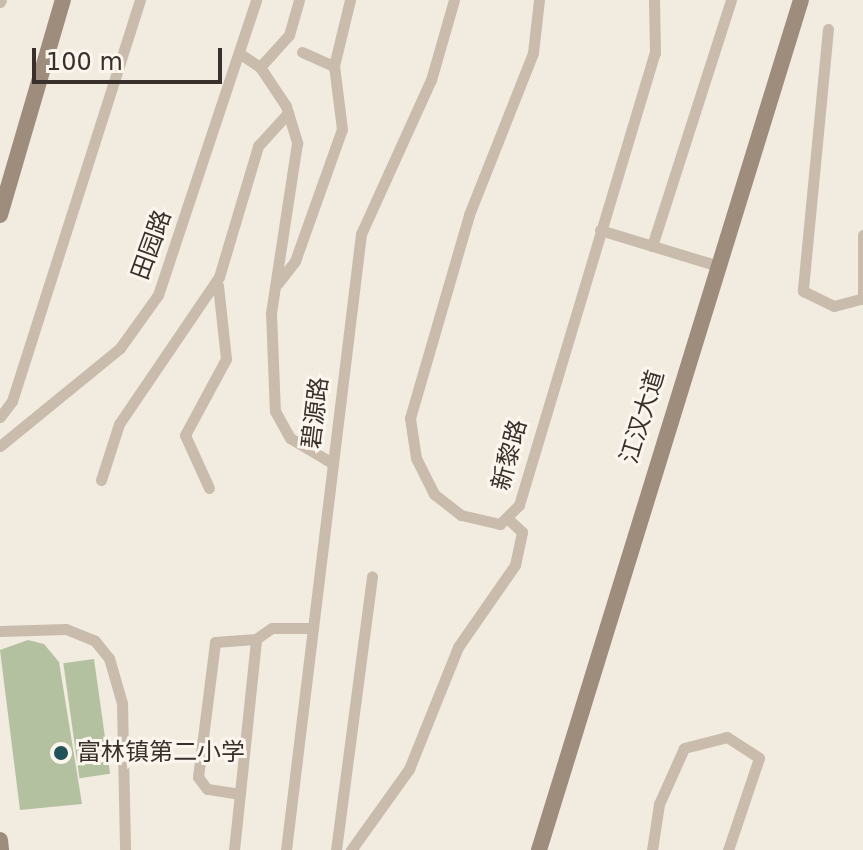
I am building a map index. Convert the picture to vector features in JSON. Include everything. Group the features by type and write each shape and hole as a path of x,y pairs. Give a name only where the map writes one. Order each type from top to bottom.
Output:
{"main road":[{"path":"0,215 63,0"},
{"name":"江汉大道","path":"539,850 715,265 801,0"},
{"path":"0,840 1,850"}],"street":[{"path":"0,417 12,401 140,0"},
{"name":"田园路","path":"0,446 120,348 152,306 256,0"},
{"path":"260,67 289,35 299,0"},
{"path":"274,288 295,261 339,138 334,66 350,0"},
{"name":"碧源路","path":"286,850 361,234 431,80 454,0"},
{"name":"新黎路","path":"539,0 533,53 472,207 410,418 420,467 446,508 482,522 510,521 655,53 654,0"},
{"path":"652,246 731,0"},
{"path":"828,29 803,291 834,306 863,299 863,235"},
{"path":"302,52 334,66"},
{"path":"239,53 260,67 288,113 297,143 274,288 269,371 275,411 290,438 332,463"},
{"path":"101,480 119,424 219,277 258,146 288,113"},
{"path":"600,230 715,265"},
{"path":"209,488 185,435 226,359 219,277"},
{"path":"351,850 409,769 458,647 515,565 522,532 510,521"},
{"path":"336,850 372,576"},
{"path":"240,794 207,789 198,777 215,642 256,639 272,628 313,628"},
{"path":"0,631 66,629 95,641 109,658 122,703 125,850"},
{"path":"234,850 256,639"},
{"path":"652,850 659,804 684,748 727,737 759,758 728,850"}],"green space":[{"path":"28,640 44,644 59,662 82,804 20,810 0,650"},
{"path":"94,659 110,774 79,778 63,663"}],"place":[{"name":"富林镇第二小学","path":"61,753"}]}
